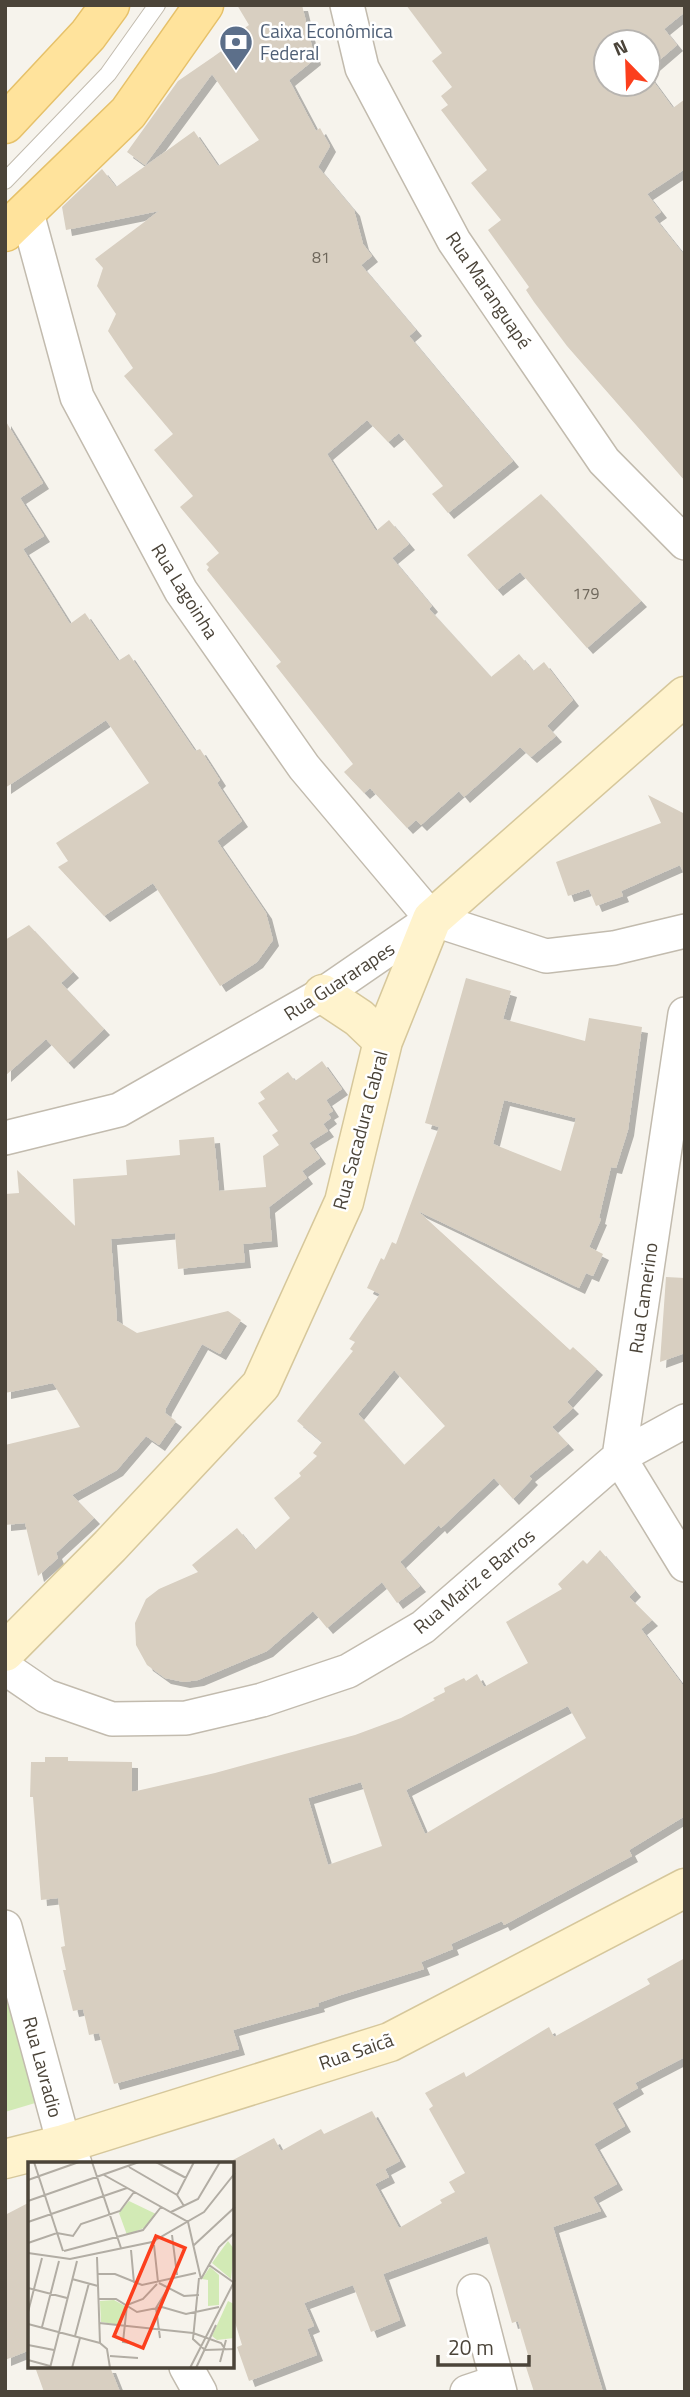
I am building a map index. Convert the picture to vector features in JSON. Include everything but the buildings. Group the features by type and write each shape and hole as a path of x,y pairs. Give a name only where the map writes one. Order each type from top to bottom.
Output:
{"main road":[{"path":"5,124 88,35 110,5"},
{"path":"16,223 128,113 204,5"}],"street":[{"name":"Rua Maranguapé","path":"347,5 362,68 454,241 604,461 685,543"},
{"name":"Rua Lagoinha","path":"16,223 77,397 181,592 304,767 432,919"},
{"name":"Rua Sacadura Cabral","path":"5,1652 110,1546 261,1385 344,1202 383,1041 432,919 685,696"},
{"path":"432,919 546,956 614,948 685,931"},
{"name":"Rua Guararapes","path":"5,1138 119,1110 324,994 432,919"},
{"path":"324,994 359,1017 383,1041"},
{"name":"Rua Camerino","path":"619,1457 685,1014"},
{"name":"Rua Mariz e Barros","path":"5,1668 46,1696 112,1719 186,1718 274,1696 348,1671 423,1628 619,1457 685,1421"},
{"path":"619,1457 685,1565"},
{"name":"Rua Saicã","path":"5,2159 70,2154 390,2042 685,1888"},
{"name":"Rua Lavradio","path":"5,1927 70,2154"},
{"path":"474,2291 488,2389"},
{"path":"188,2369 200,2392"}],"lane":[{"path":"5,181 108,74 157,5"}],"green space":[{"path":"5,1938 52,2098 5,2112"}],"place":[{"name":"Caixa Econômica Federal","path":"236,72"}]}
